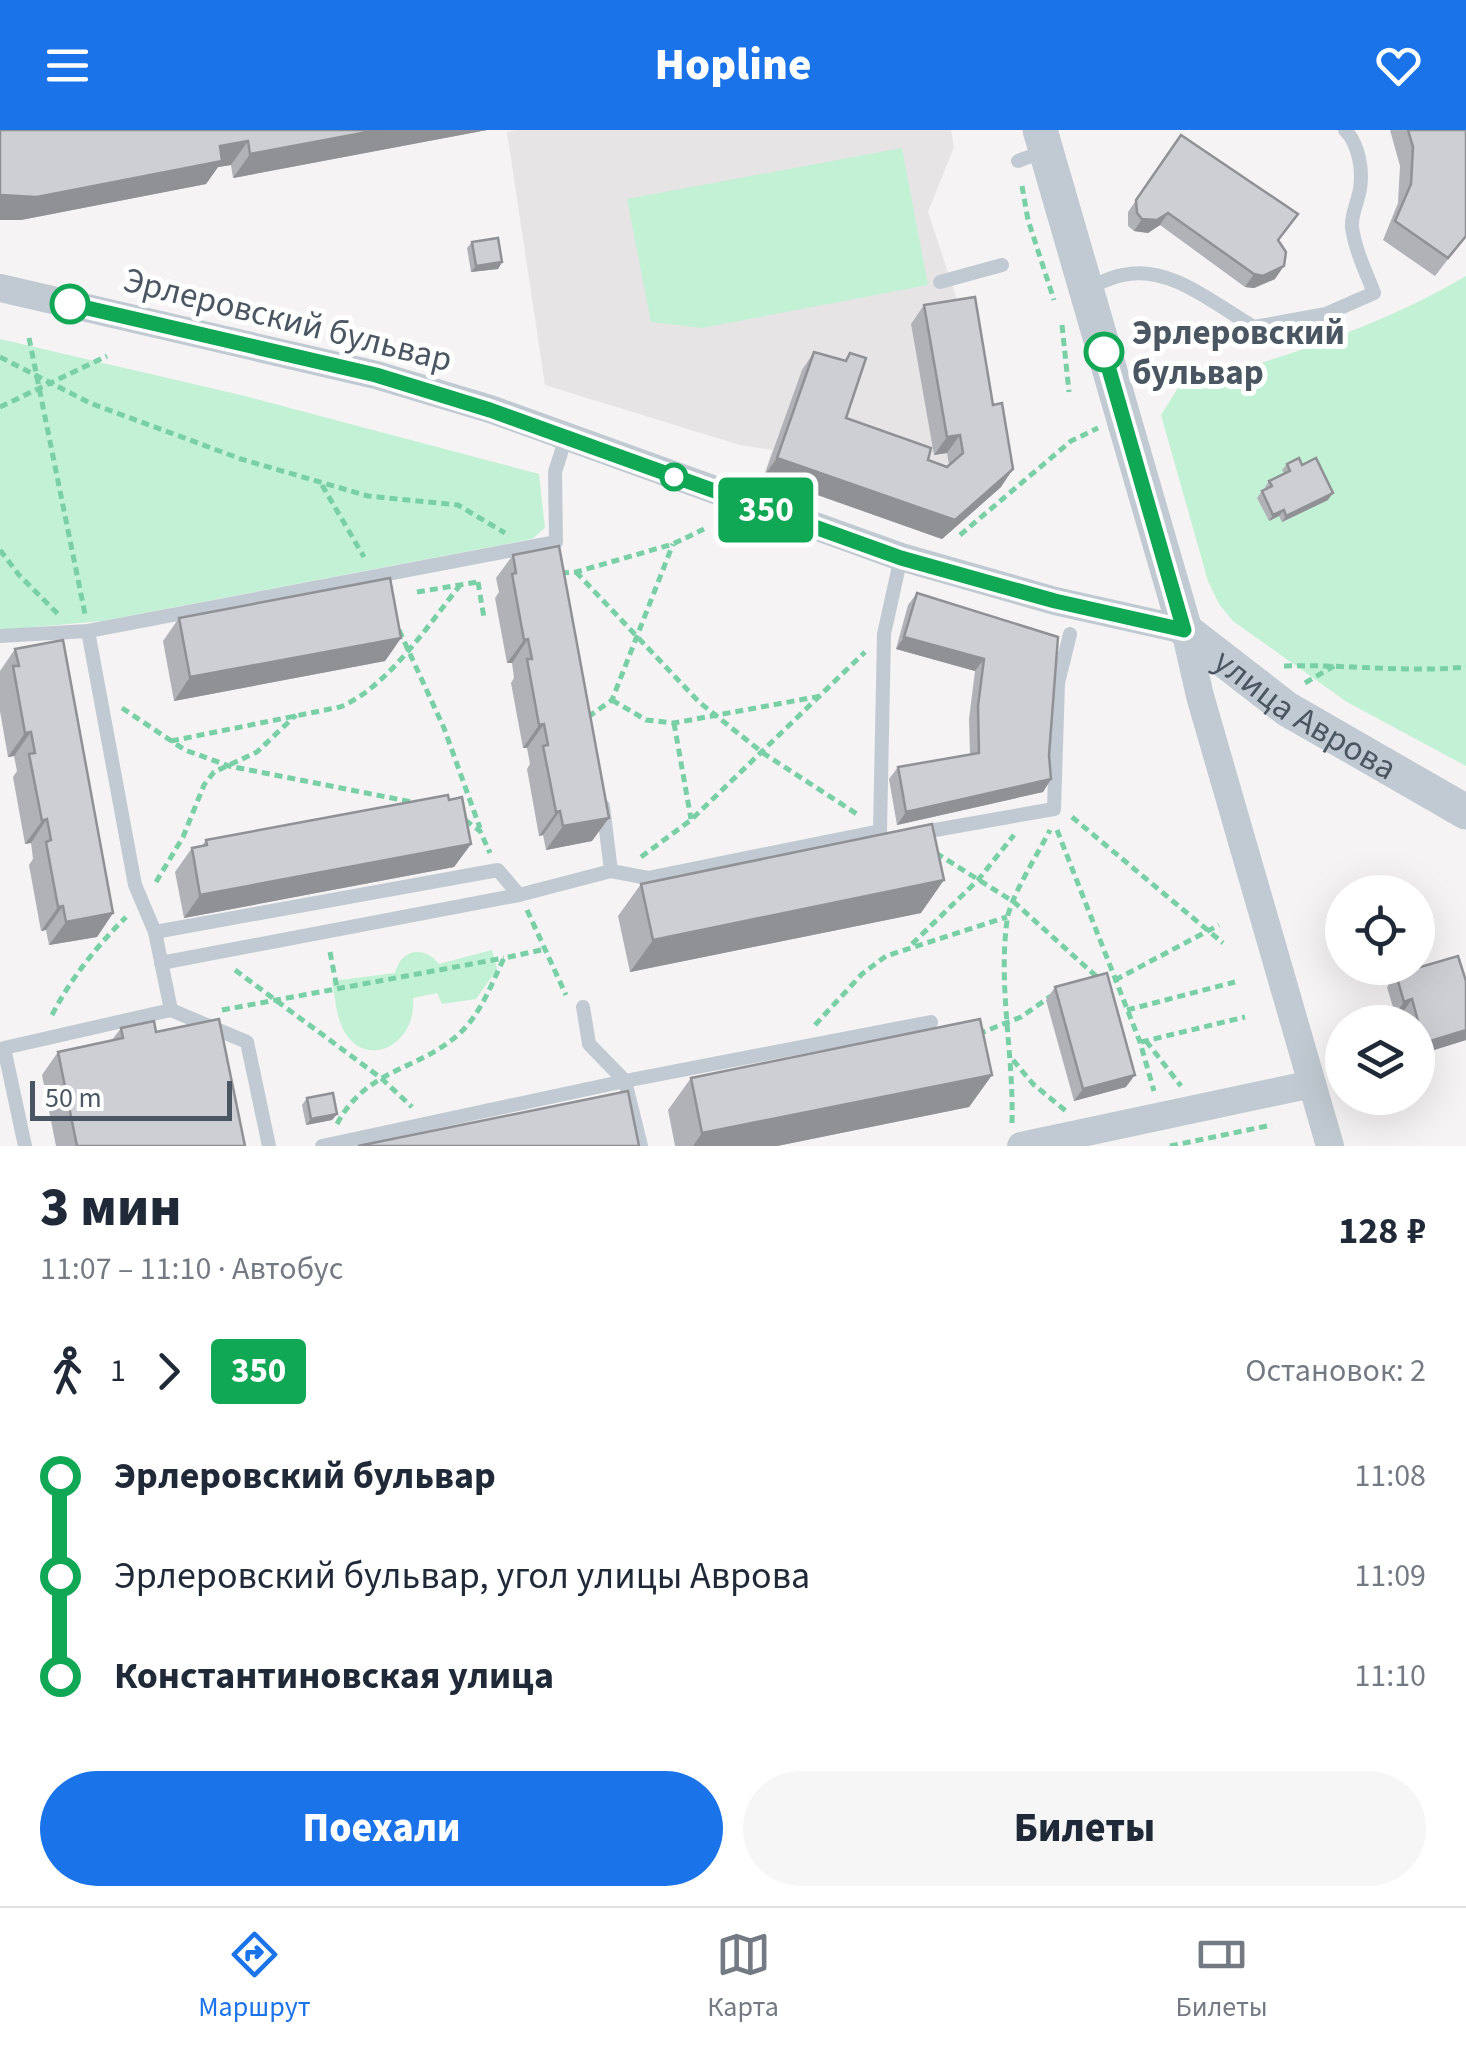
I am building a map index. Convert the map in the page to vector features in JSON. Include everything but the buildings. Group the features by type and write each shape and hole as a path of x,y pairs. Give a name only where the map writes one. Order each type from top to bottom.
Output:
{"street":[{"name":"улица Аврова","path":"1035,148 1071,297 1184,630 1226,666 1300,718 1466,812"},
{"name":"Эрлеровский бульвар","path":"0,288 376,375 490,410 901,558 1055,601 1184,630"},
{"path":"1184,630 1330,1146"},
{"path":"1016,1142 1093,1131 1312,1084"}],"lane":[{"path":"1071,297 1124,274 1149,273 1171,278 1254,327 1326,314 1374,294 1356,249 1351,222 1360,188 1360,163 1352,136 1345,130"},
{"path":"940,282 1002,264"},
{"path":"566,438 555,472 556,542 568,572"},
{"path":"0,636 88,632 556,542"},
{"path":"894,833 884,634 901,558"},
{"path":"88,632 135,885 155,932 171,1010"},
{"path":"162,963 519,895 611,871 648,878 894,833 1054,809 1058,683 1070,634"},
{"path":"600,784 611,871"},
{"path":"155,932 498,870 519,895"},
{"path":"582,1007 589,1044 625,1081 641,1146"},
{"path":"25,1146 4,1048 43,1036 171,1010 247,1042 269,1146"},
{"path":"324,1146 625,1081 931,1022"}],"path":[{"path":"1035,148 1028,220 1071,297"},
{"path":"1062,322 1069,392"},
{"path":"29,338 88,632"},
{"path":"0,408 107,356"},
{"path":"0,357 90,404 322,485 368,496 458,506 503,531 522,549"},
{"path":"960,535 1071,441 1105,426"},
{"path":"322,485 387,597 406,651 444,728 498,870"},
{"path":"568,572 674,544 704,529"},
{"path":"588,717 612,700 674,544"},
{"path":"0,550 68,624 88,632"},
{"path":"474,558 484,618"},
{"path":"568,572 716,716 762,753 858,814 1014,902 1097,976 1115,980"},
{"path":"387,597 478,582"},
{"path":"171,740 296,716 358,699 406,651 461,584"},
{"path":"611,871 634,861 691,820 884,634"},
{"path":"1304,684 1337,665"},
{"path":"1279,667 1466,668"},
{"path":"100,693 185,750 229,766 432,806"},
{"path":"612,700 646,720 674,723 821,696"},
{"path":"43,1036 76,976 103,940 142,902 182,838 204,785 214,772 258,752 296,716"},
{"path":"674,723 691,820"},
{"path":"1054,809 1077,819 1223,943"},
{"path":"910,946 978,880 1033,812"},
{"path":"464,819 480,831"},
{"path":"1016,1142 1007,1024 1007,917 1054,822 1127,1010 1143,1041 1198,1108"},
{"path":"519,895 570,1005 582,1007"},
{"path":"792,1049 862,974 886,956 1007,917"},
{"path":"1098,983 1115,980 1218,924"},
{"path":"326,932 337,988"},
{"path":"171,1010 210,1012 546,949"},
{"path":"213,953 382,1078 429,1123"},
{"path":"324,1146 360,1091 460,1033 474,1017 504,958"},
{"path":"1127,1010 1235,982"},
{"path":"931,1022 950,1037 986,1034 1046,998 1063,993"},
{"path":"1143,1041 1245,1017"},
{"path":"1143,1041 1158,1105"},
{"path":"1011,1057 1047,1097 1093,1131"},
{"path":"1170,1146 1272,1125"}],"shaded area":[{"path":"951,130 954,147 928,212 962,315 1001,487 942,539 764,476 772,450 740,445 545,385 507,132"}],"green space":[{"path":"902,148 928,285 702,328 651,322 627,199"},
{"path":"1466,276 1466,766 1347,702 1233,621 1208,581 1161,415 1178,388 1362,327"},
{"path":"0,339 245,396 539,474 545,528 532,539 102,621 0,630"},
{"path":"492,950 497,969 476,999 442,1004 437,993 413,998 407,1029 387,1047 363,1049 343,1029 332,981 395,973 402,959 414,952 427,954 439,964"}],"bus line":[{"name":"350","path":"70,304 376,375 490,410 901,558 1055,601 1184,630 1104,352"}],"place":[{"name":"Эрлеровский бульвар","path":"1104,352"}]}
